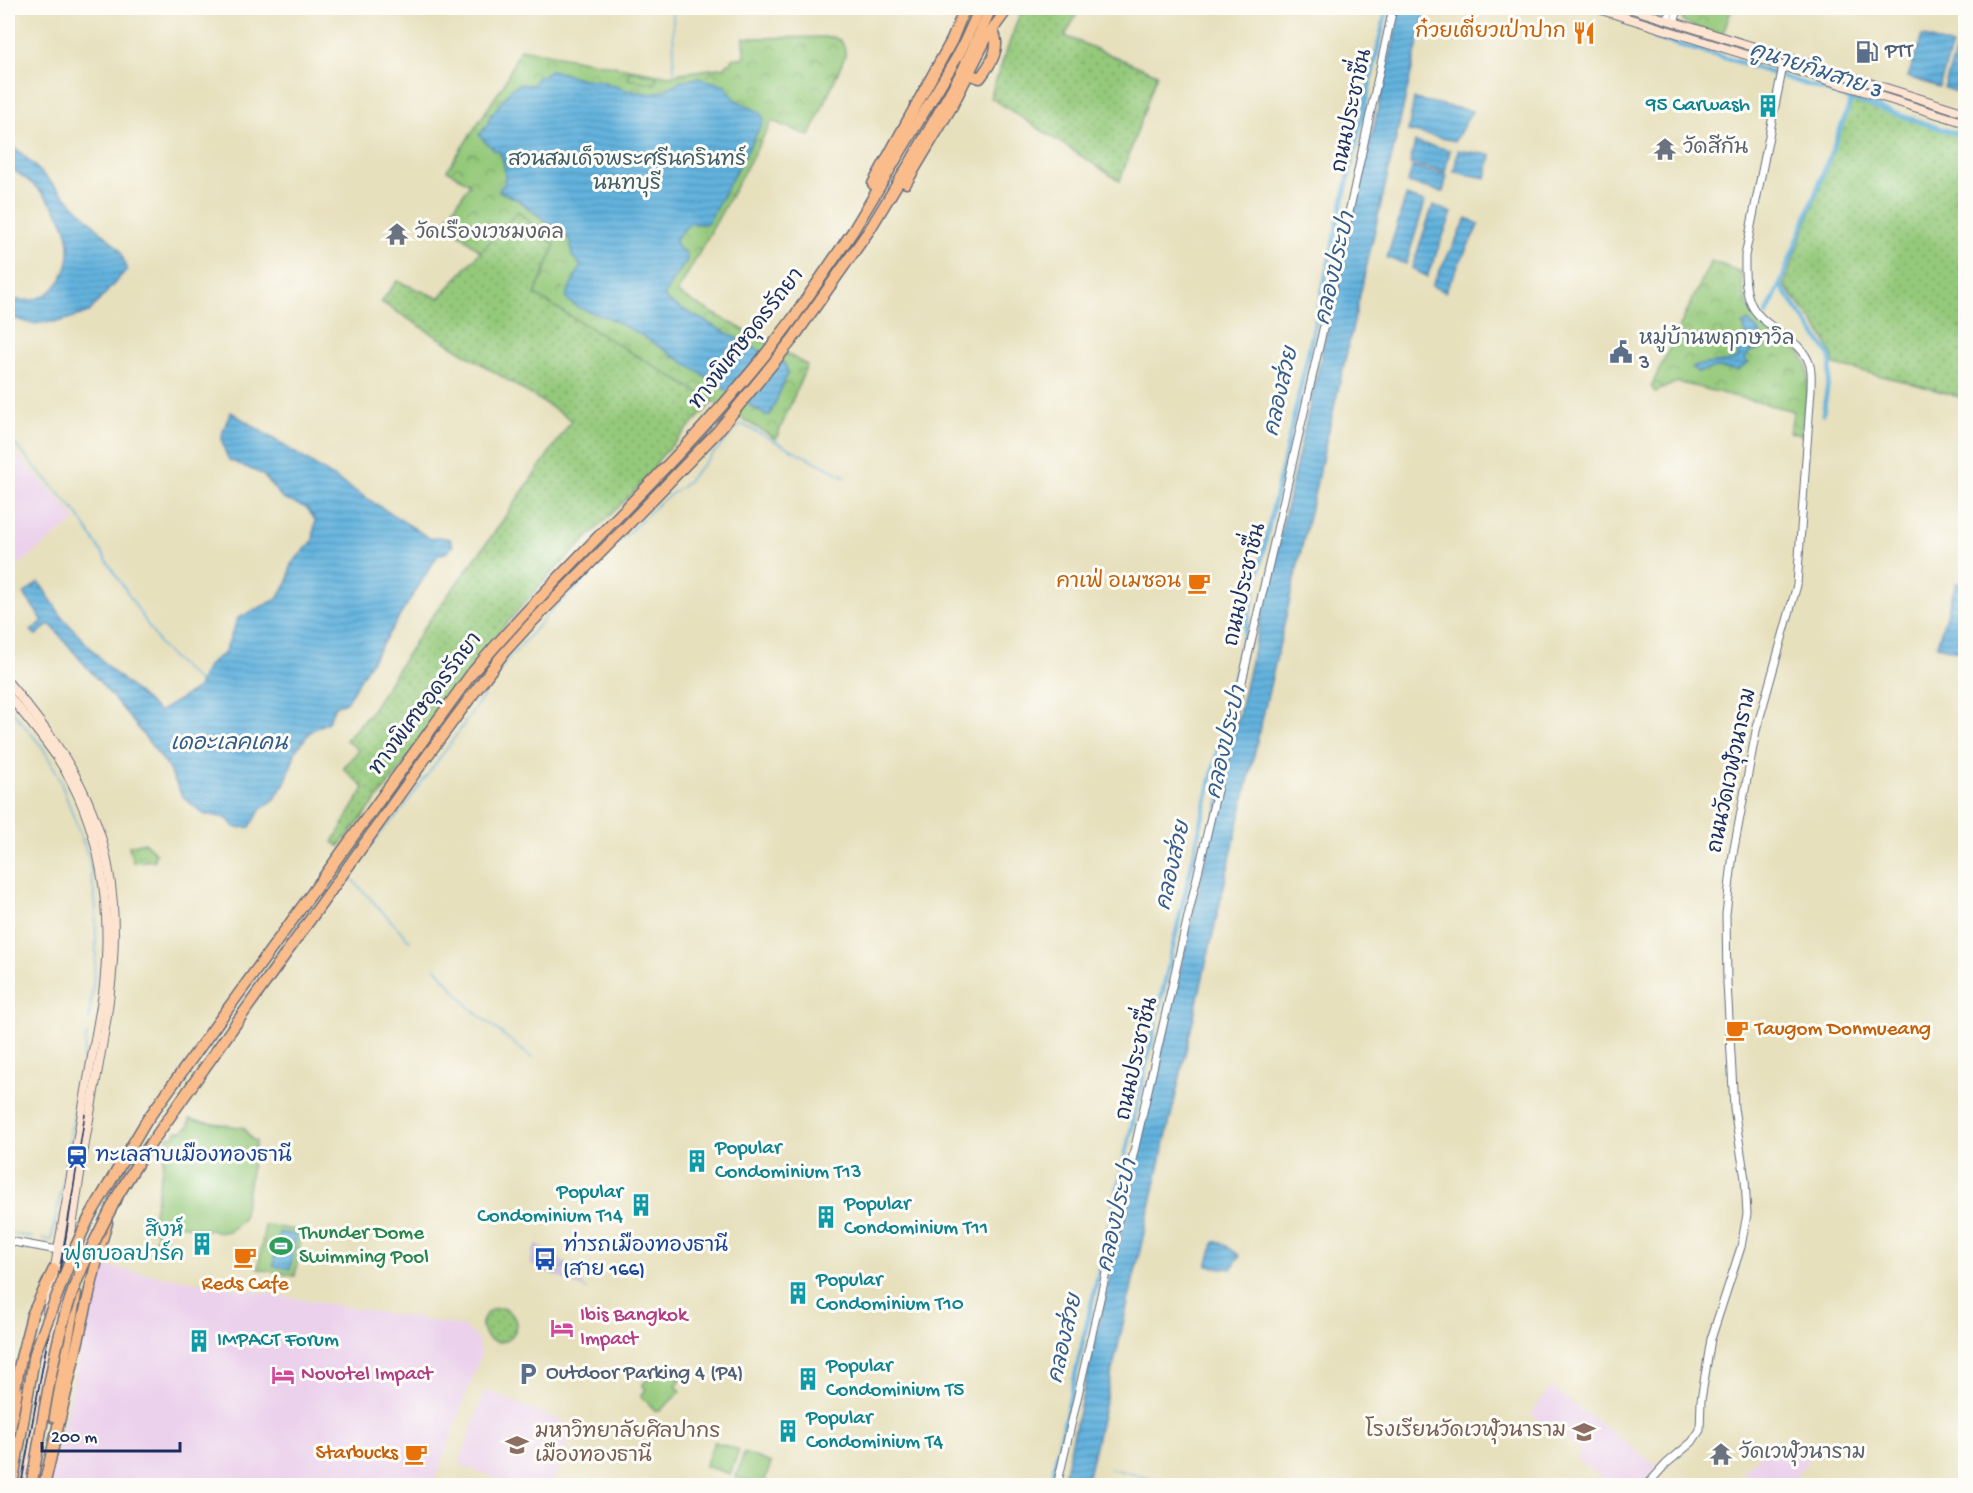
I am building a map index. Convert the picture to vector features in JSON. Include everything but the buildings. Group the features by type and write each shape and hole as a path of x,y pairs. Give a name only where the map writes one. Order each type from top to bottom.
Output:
{"highway":[{"path":"853,231 867,195 952,40 965,8"},
{"name":"ทางพิเศษอุดรรัถยา","path":"12,1485 35,1353 75,1248 90,1216 147,1120 472,673 511,627 714,416 783,331 853,231 960,52 980,8"},
{"name":"ทางพิเศษอุดรรัถยา","path":"31,1485 48,1384 63,1320 90,1250 118,1195 142,1156 428,756 506,651 718,430 792,340 870,229 913,158 963,70 991,8"},
{"path":"990,34 997,8"},
{"path":"792,340 864,249 930,145 990,34 1008,8"},
{"path":"968,74 980,78 991,64 996,38 990,34"},
{"path":"42,1485 47,1474 100,1243 118,1195"},
{"path":"42,1485 68,1333 80,1281 90,1261"},
{"path":"8,1425 32,1315 54,1269"},
{"path":"63,1288 68,1333"},
{"path":"8,1466 14,1428 35,1353"}],"main road":[{"path":"1595,8 1651,24 1665,23 1965,113"},
{"path":"1629,8 1782,72 1965,123"},
{"path":"8,682 63,752 98,825 114,903 115,938 111,996 88,1124 63,1288 25,1485"},
{"path":"8,694 57,757 81,805 96,846 103,876 108,919 108,958 104,994 17,1485"}],"street":[{"name":"ถนนประชาชื่น","path":"1057,1485 1336,273 1394,8"},
{"path":"1665,23 1671,8"},
{"path":"1665,23 1679,8"},
{"name":"ถนนวัดเวฬุวนาราม","path":"1646,1485 1692,1442 1700,1430 1701,1400 1711,1339 1741,1247 1747,1214 1745,1179 1734,1108 1725,914 1733,854 1756,731 1797,585 1811,389 1809,363 1804,354 1760,316 1752,306 1744,276 1745,256 1782,72"},
{"path":"8,1241 57,1250"}],"shaded area":[{"path":"8,445 77,519 8,573"},
{"path":"536,1243 565,1262 589,1291 529,1264"},
{"path":"101,1266 461,1326 477,1337 481,1355 433,1485 49,1486"},
{"name":"โรงเรียนวัดเวฬุวนาราม","path":"1551,1387 1657,1466 1641,1485 1612,1485 1576,1459 1581,1451 1531,1414"},
{"name":"มหาวิทยาลัยศิลปากร เมืองทองธานี","path":"485,1390 575,1426 552,1485 514,1485 459,1464"},
{"path":"1774,1440 1817,1449 1789,1485 1759,1485 1743,1472"}],"green space":[{"path":"1023,8 1080,8 1065,36 1157,74 1120,181 990,97"},
{"path":"1684,8 1732,8 1722,36 1684,23 1681,15"},
{"name":"สวนสมเด็จพระศรีนครินทร์ นนทบุรี","path":"832,37 842,43 845,56 810,136 772,121 677,293 807,365 776,439 535,295 555,245 518,211 481,252 445,221 470,184 447,170 504,84 520,49 669,76 726,67 727,63 731,63 731,59 745,57 744,38"},
{"path":"629,71 657,76 655,84 628,79"},
{"path":"1851,101 1965,137 1964,398 1834,365 1828,344 1822,334 1784,285"},
{"path":"517,211 555,245 535,295 714,401 659,459 649,477 552,573 506,624 474,664 393,779 339,847 333,842 364,788 343,768 359,750 346,740 370,713 423,629 491,537 572,420 381,302 397,281 439,298"},
{"path":"1711,261 1741,272 1745,298 1751,312 1765,326 1791,344 1804,358 1808,381 1802,435 1789,432 1794,411 1677,382 1655,392 1651,387"},
{"path":"144,842 157,854 154,857 155,860 133,862 129,846"},
{"path":"190,1119 244,1128 251,1139 256,1141 243,1219 230,1231 222,1232 167,1223 163,1248 155,1247 157,1231 151,1229 168,1136 174,1137 176,1131 182,1131 189,1126"},
{"name":"Thunder Dome Swimming Pool","path":"265,1225 302,1231 295,1276 258,1269"},
{"path":"499,1308 511,1313 516,1325 511,1337 499,1342 487,1337 482,1325 487,1313"},
{"path":"658,1368 663,1373 670,1368 681,1379 676,1386 681,1391 660,1411 656,1411 641,1396 646,1389 642,1385"},
{"path":"714,1442 739,1450 730,1474 705,1466"},
{"path":"744,1453 771,1463 763,1485 736,1478"}],"water":[{"path":"1401,8 1426,8 1086,1485 1062,1485"},
{"path":"1922,36 1952,46 1939,87 1908,77"},
{"path":"1957,46 1965,49 1965,95 1944,88"},
{"name":"สวนสมเด็จพระศรีนครินทร์ นนทบุรี","path":"550,70 601,81 626,90 652,94 666,90 680,81 698,78 724,85 736,100 761,113 764,121 707,224 689,224 675,240 677,247 686,253 687,260 664,297 785,364 788,373 770,415 765,415 643,336 609,318 579,308 566,299 581,266 572,256 570,240 518,200 499,191 505,181 503,159 499,151 495,151 479,135 512,88 518,84 533,85 538,76 546,75"},
{"path":"1414,99 1472,111 1455,141 1408,131"},
{"path":"1415,142 1450,150 1445,172 1410,164"},
{"path":"8,147 19,151 120,250 127,269 89,312 62,321 32,324 8,316 8,298 24,301 38,298 50,292 59,282 69,257 69,242 61,217 49,200 25,178 8,167"},
{"path":"1458,150 1491,155 1486,178 1454,172"},
{"path":"1412,167 1447,175 1443,192 1408,183"},
{"path":"1406,196 1425,202 1406,264 1387,258"},
{"path":"1433,205 1452,213 1427,277 1412,268"},
{"path":"1467,218 1479,224 1445,292 1432,286"},
{"path":"1749,321 1760,333 1764,346 1762,349 1750,351 1745,360 1749,363 1738,370 1716,368 1697,372 1692,368 1738,358 1738,341 1746,336 1742,325"},
{"name":"เดอะเลคเคน","path":"231,412 431,539 439,537 450,539 453,546 447,552 438,555 346,702 335,706 328,722 311,731 296,750 286,781 274,800 261,809 250,827 236,828 226,818 204,814 183,797 166,764 127,714 50,624 36,635 31,631 43,621 24,594 39,582 62,617 109,668 159,712 198,688 207,668 224,654 238,618 277,599 288,582 291,564 313,541 315,520 307,508 283,499 262,474 229,460 223,447 222,436"},
{"path":"1956,583 1965,585 1965,654 1937,645"},
{"path":"279,1232 296,1235 290,1269 273,1266"},
{"path":"1214,1242 1221,1242 1240,1256 1231,1269 1207,1266"}],"waterway":[{"path":"673,8 674,72"},
{"name":"คลองส่วย","path":"1050,1486 1387,8"},
{"path":"1659,18 1661,8"},
{"name":"คูนายกิมสาย 3","path":"1657,26 1654,38 1732,60 1966,137"},
{"path":"1823,414 1831,364 1829,354 1780,285 1851,101"},
{"path":"1766,315 1780,285"},
{"path":"617,544 660,502 683,486 741,424 846,477"},
{"path":"8,437 76,512 163,649 200,683"},
{"path":"410,941 349,876 385,827 398,815 506,662 552,610 578,587 603,558"},
{"path":"8,706 43,748 58,775 89,858 96,908 96,954 89,1021"},
{"path":"436,968 471,1009 532,1058"},
{"path":"42,1239 51,1240 62,1188 87,1034"},
{"path":"8,1233 32,1237"},
{"path":"1109,1468 1180,1486"}],"railway":[{"path":"21,1486 66,1236 85,1114"}],"place":[{"name":"ก๋วยเตี๋ยวเป่าปาก","path":"1584,33"},
{"name":"PTT","path":"1867,52"},
{"name":"95 Carwash","path":"1768,106"},
{"name":"วัดสีกัน","path":"1665,149"},
{"name":"วัดเรืองเวชมงคล","path":"397,234"},
{"name":"หมู่บ้านพฤกษาวิล 3","path":"1621,352"},
{"name":"คาเฟ่ อเมซอน","path":"1199,583"},
{"name":"Taugom Donmueang","path":"1737,1030"},
{"name":"ทะเลสาบเมืองทองธานี","path":"77,1157"},
{"name":"Popular Condominium T13","path":"697,1161"},
{"name":"Popular Condominium T14","path":"641,1205"},
{"name":"Popular Condominium T11","path":"826,1217"},
{"name":"สิงห์ ฟุตบอลปาร์ค","path":"202,1244"},
{"name":"Thunder Dome Swimming Pool","path":"281,1246"},
{"name":"Reds Cafe","path":"245,1257"},
{"name":"ท่ารถเมืองทองธานี (สาย 166)","path":"545,1259"},
{"name":"Popular Condominium T10","path":"798,1293"},
{"name":"Ibis Bangkok Impact","path":"562,1328"},
{"name":"IMPACT Forum","path":"199,1341"},
{"name":"Outdoor Parking 4 (P4)","path":"528,1374"},
{"name":"Novotel Impact","path":"283,1375"},
{"name":"Popular Condominium T5","path":"808,1379"},
{"name":"Popular Condominium T4","path":"788,1431"},
{"name":"โรงเรียนวัดเวฬุวนาราม","path":"1584,1432"},
{"name":"มหาวิทยาลัยศิลปากร เมืองทองธานี","path":"517,1445"},
{"name":"Starbucks","path":"416,1454"},
{"name":"วัดเวฬุวนาราม","path":"1721,1454"}],"water label":[{"name":"คลองประปา","path":"1337,269"},
{"name":"คลองประปา","path":"1228,743"},
{"name":"คลองประปา","path":"1119,1216"}]}
